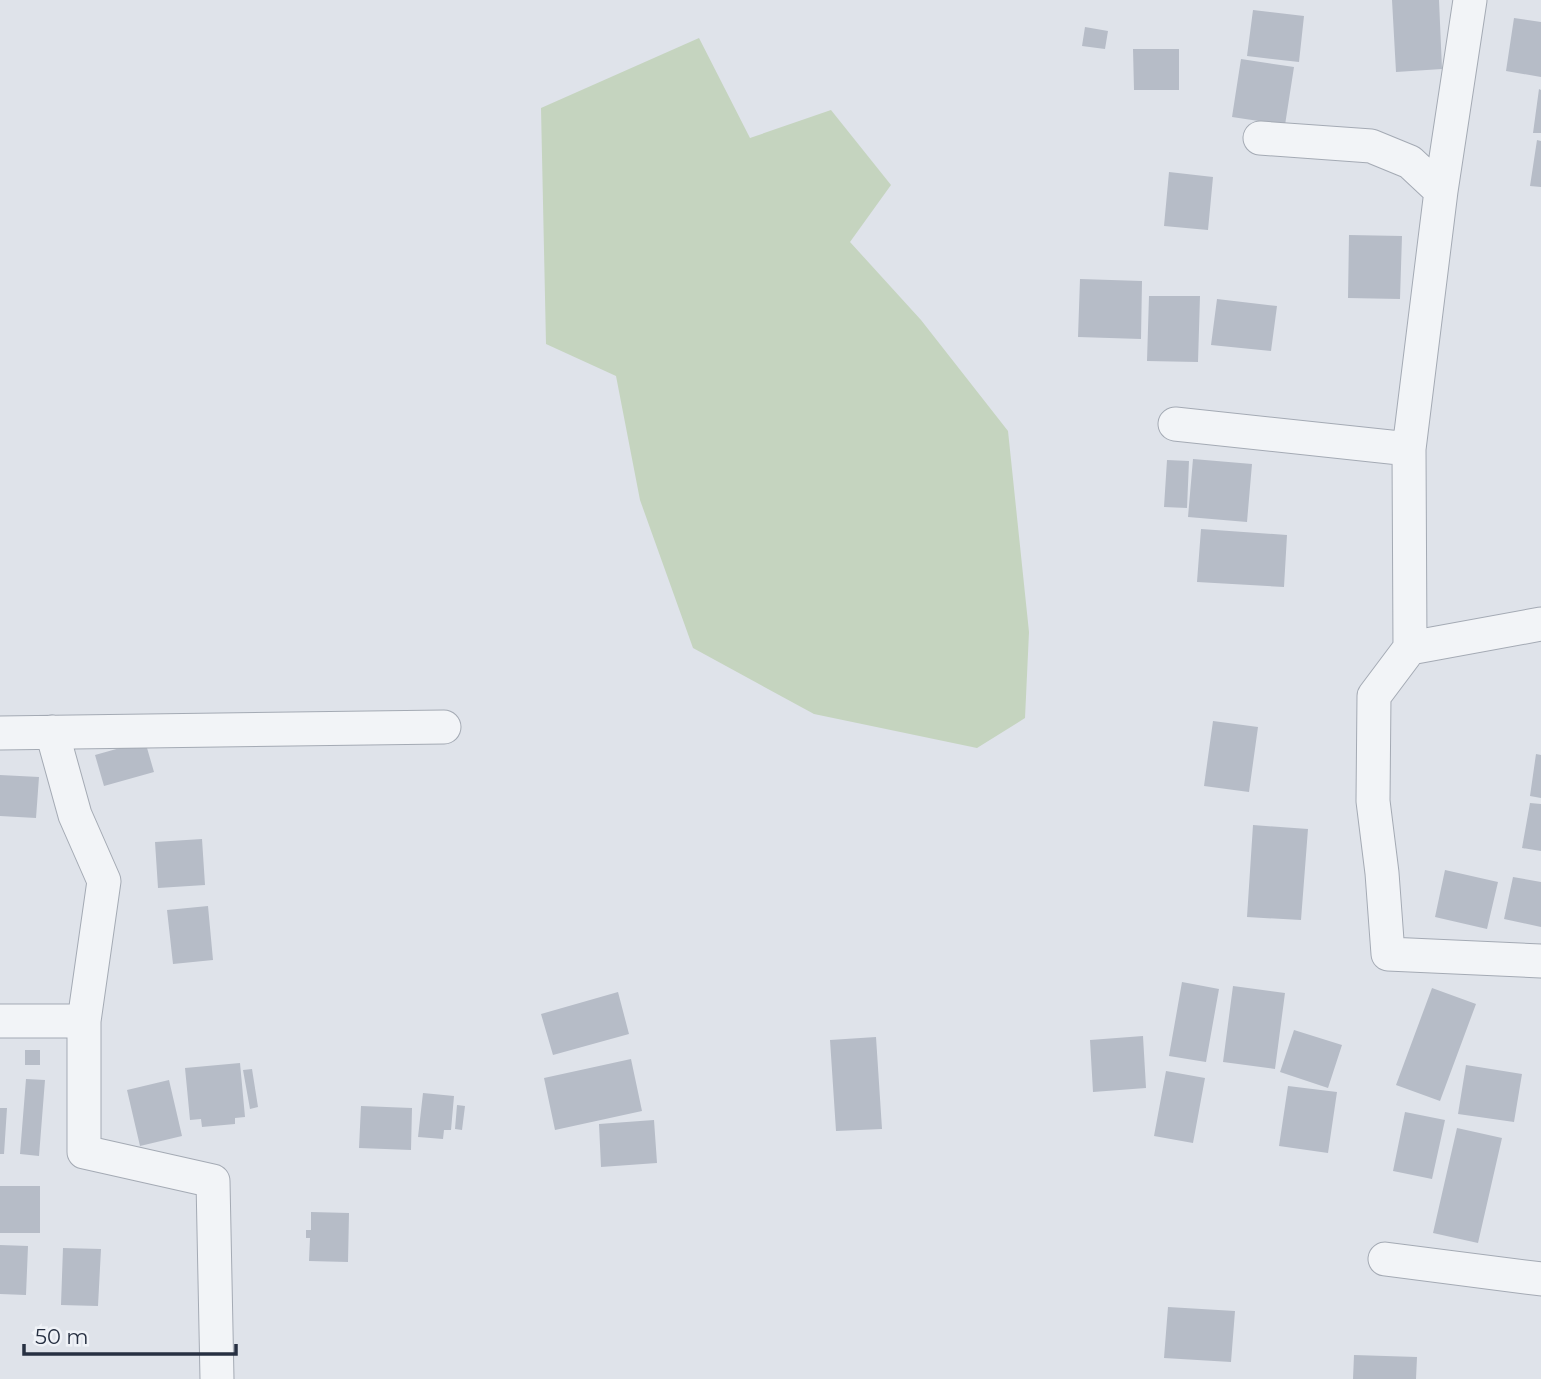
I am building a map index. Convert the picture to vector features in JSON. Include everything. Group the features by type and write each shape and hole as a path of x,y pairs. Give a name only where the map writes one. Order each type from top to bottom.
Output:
{"street":[{"path":"1469,0 1441,191 1409,449 1410,648 1374,696 1373,801 1388,954 1541,961"},
{"path":"1260,138 1371,146 1410,162 1441,191"},
{"path":"1175,424 1409,449"},
{"path":"1410,648 1541,624"},
{"path":"0,733 444,727"},
{"path":"51,732 75,815 104,881 84,1021 84,1152 213,1181 217,1379"},
{"path":"0,1021 84,1021"},
{"path":"1385,1259 1541,1279"}],"green space":[{"path":"699,38 750,138 831,110 891,185 850,242 921,320 1008,431 1029,632 1025,718 977,748 814,714 693,648 640,500 616,376 546,344 541,108"}],"building":[{"path":"1392,0 1439,0 1442,69 1396,72"},
{"path":"1253,10 1304,16 1299,62 1247,56"},
{"path":"1514,18 1541,22 1541,77 1506,71"},
{"path":"1085,27 1108,31 1105,49 1082,46"},
{"path":"1133,49 1179,49 1179,90 1134,90"},
{"path":"1241,59 1294,67 1285,125 1232,117"},
{"path":"1539,89 1541,133 1533,133"},
{"path":"1537,140 1541,141 1541,187 1530,186"},
{"path":"1169,172 1213,177 1208,230 1164,226"},
{"path":"1349,235 1402,236 1400,299 1348,298"},
{"path":"1080,279 1142,281 1141,339 1078,337"},
{"path":"1149,296 1200,296 1198,362 1147,361"},
{"path":"1217,299 1277,306 1271,351 1211,345"},
{"path":"1193,459 1252,464 1247,522 1188,517"},
{"path":"1167,460 1189,461 1187,508 1164,507"},
{"path":"1201,529 1287,535 1284,587 1197,582"},
{"path":"1213,721 1258,727 1249,792 1204,786"},
{"path":"145,741 154,772 104,786 95,755"},
{"path":"1536,754 1541,755 1541,798 1530,796"},
{"path":"0,775 39,777 36,818 0,816"},
{"path":"1530,803 1541,804 1541,851 1522,848"},
{"path":"1253,825 1308,829 1301,920 1247,917"},
{"path":"202,839 205,885 158,888 155,842"},
{"path":"1445,870 1498,882 1487,929 1435,917"},
{"path":"1513,877 1541,882 1541,927 1504,919"},
{"path":"208,906 213,960 173,964 167,910"},
{"path":"1182,982 1219,989 1206,1062 1169,1056"},
{"path":"1233,986 1285,993 1275,1069 1223,1062"},
{"path":"1432,988 1476,1004 1440,1101 1396,1085"},
{"path":"618,992 629,1034 553,1055 541,1014"},
{"path":"1294,1030 1342,1045 1328,1088 1280,1072"},
{"path":"1143,1036 1146,1088 1093,1092 1090,1040"},
{"path":"876,1037 882,1129 836,1131 830,1040"},
{"path":"25,1050 40,1050 40,1065 25,1065"},
{"path":"631,1059 642,1111 555,1130 544,1078"},
{"path":"240,1063 245,1117 235,1118 235,1124 202,1127 201,1119 190,1120 185,1068"},
{"path":"1466,1065 1522,1074 1514,1122 1458,1114"},
{"path":"252,1069 258,1107 250,1109 243,1070"},
{"path":"1166,1071 1205,1078 1193,1143 1154,1136"},
{"path":"26,1079 45,1080 39,1156 20,1154"},
{"path":"169,1080 182,1136 140,1146 127,1090"},
{"path":"1288,1086 1337,1092 1328,1153 1279,1146"},
{"path":"423,1093 454,1096 451,1130 444,1130 443,1139 418,1137"},
{"path":"457,1105 465,1106 462,1130 455,1129"},
{"path":"361,1106 412,1108 411,1150 359,1148"},
{"path":"0,1108 7,1108 4,1154 0,1154"},
{"path":"1405,1112 1445,1120 1432,1179 1393,1171"},
{"path":"654,1120 657,1163 601,1167 599,1124"},
{"path":"1457,1128 1502,1138 1478,1243 1433,1233"},
{"path":"0,1186 40,1186 40,1233 0,1233"},
{"path":"311,1212 349,1213 348,1262 309,1261 310,1238 306,1238 306,1230 311,1230"},
{"path":"0,1245 28,1246 26,1295 0,1294"},
{"path":"63,1248 101,1249 98,1306 61,1305"},
{"path":"1168,1307 1235,1311 1231,1362 1164,1358"},
{"path":"1354,1355 1417,1357 1416,1379 1353,1379"}]}
